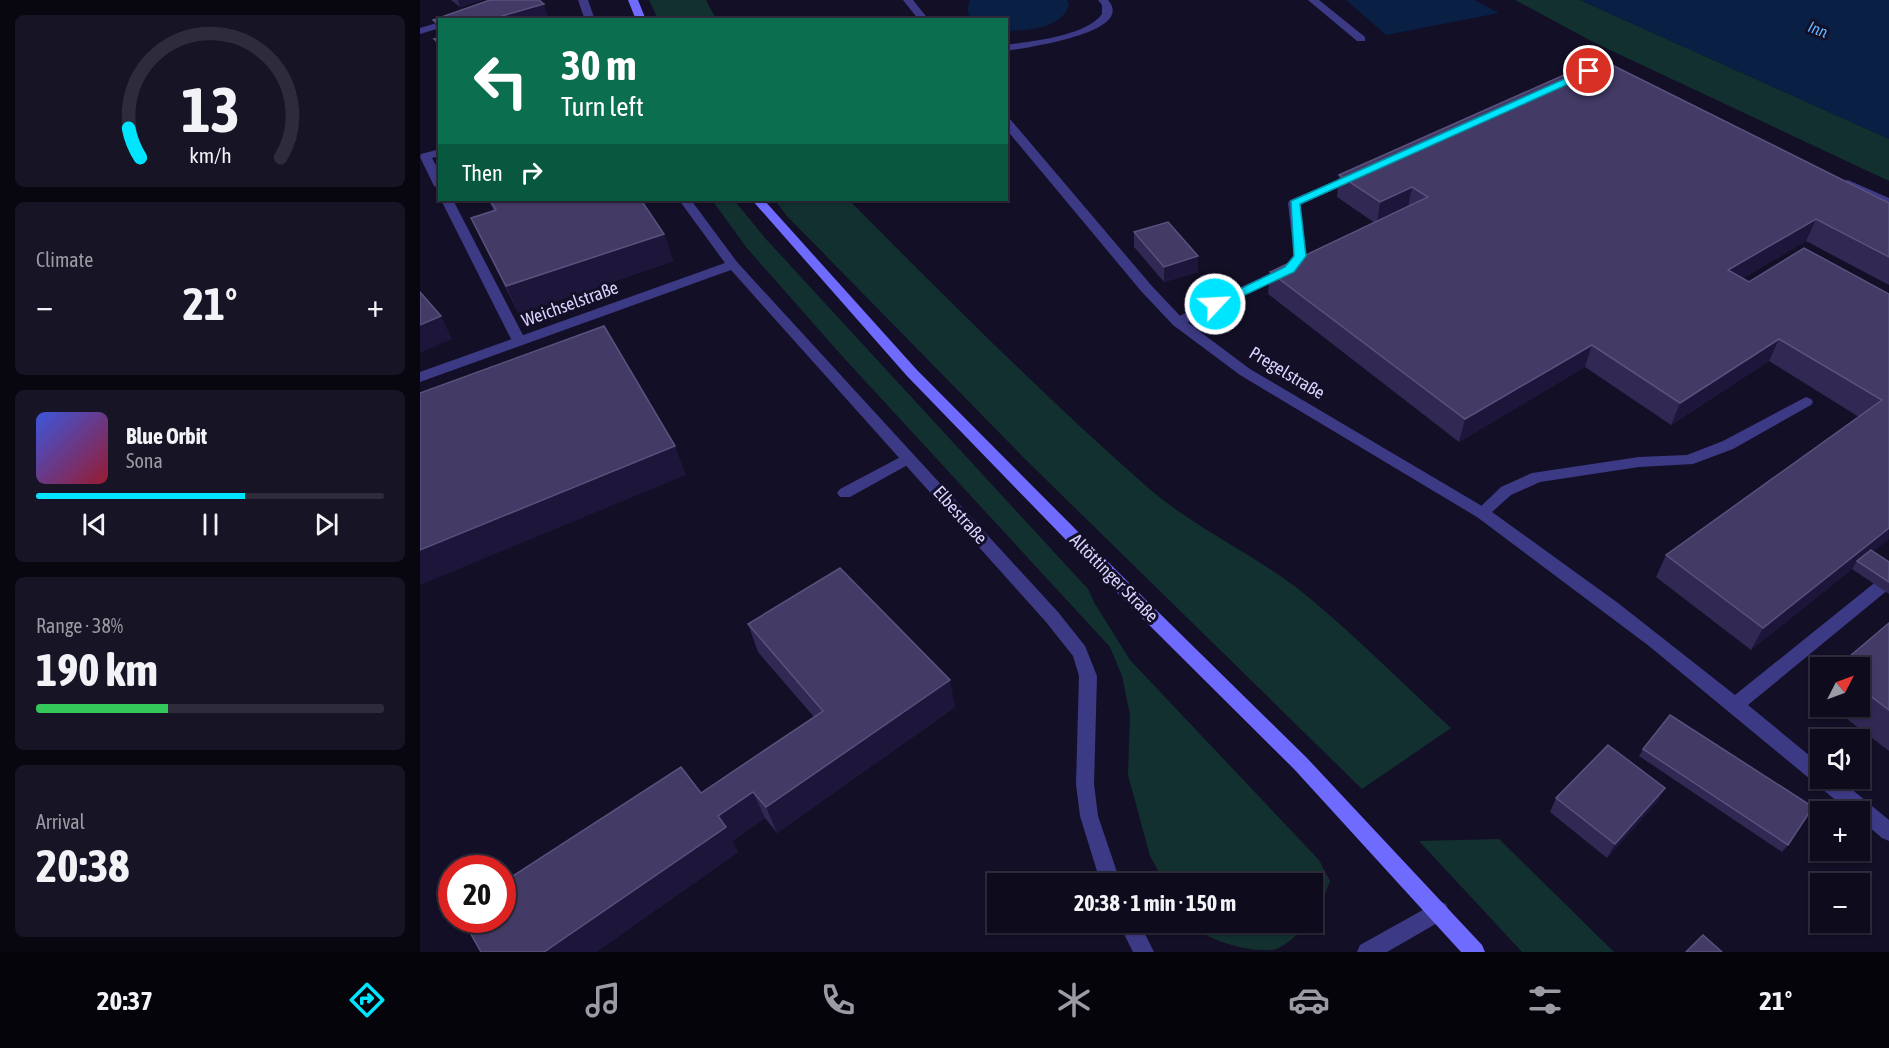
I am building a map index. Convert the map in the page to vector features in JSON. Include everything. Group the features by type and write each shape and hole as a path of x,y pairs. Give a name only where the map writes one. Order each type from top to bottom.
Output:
{"main road":[{"path":"633,0 640,18"},
{"name":"Altöttinger Straße","path":"759,201 912,373 1139,604 1300,763 1475,952"}],"street":[{"path":"583,0 589,18"},
{"path":"908,0 922,18"},
{"path":"1008,48 1065,37 1101,22 1107,15 1107,4 1103,0"},
{"path":"1313,0 1361,39"},
{"path":"420,31 438,26"},
{"name":"Pregelstraße","path":"1008,123 1146,288 1178,322 1245,372 1482,513 1550,560 1735,705 1810,767"},
{"path":"438,152 424,156 438,182"},
{"path":"1178,322 1290,269 1300,256 1294,203 1371,168"},
{"path":"1836,177 1889,203"},
{"path":"448,201 519,341"},
{"name":"Elbestraße","path":"686,201 733,265 1052,617 1079,651 1086,663 1088,688 1085,784 1089,816 1107,873"},
{"name":"Weichselstraße","path":"420,377 733,265"},
{"path":"1482,513 1506,491 1537,477 1639,462 1688,460 1728,445 1806,402"},
{"path":"845,493 908,458"},
{"path":"1735,705 1889,580"},
{"name":"Pregelstraße","path":"1837,789 1889,832"},
{"path":"1367,952 1439,911"},
{"path":"1134,933 1144,952"}],"green space":[{"path":"649,0 706,0 715,18 658,18"},
{"path":"1515,0 1580,0 1889,139 1889,181 1595,43"},
{"path":"713,201 735,201 765,238 1088,589 1130,660 1319,860 1330,881 1323,899 1323,873 1159,873 1150,856 1128,775 1130,715 1122,676 1110,647 843,357 746,247"},
{"path":"776,201 850,201 1032,381 1146,486 1185,516 1288,581 1307,596 1451,728 1362,789 1024,458 786,215"},
{"path":"1499,839 1614,952 1522,952 1419,841"},
{"path":"1203,933 1299,933 1287,943 1272,950 1240,947"}],"water":[{"path":"970,0 1067,0 1069,5 1065,13 1052,24 1035,29 1008,31 1008,18 972,18 969,15"},
{"path":"1346,0 1475,0 1499,13 1386,35"},
{"name":"Inn","path":"1580,0 1889,0 1889,139"}],"building":[{"path":"490,0 539,0 544,4 495,18 439,18"},
{"path":"1600,59 1889,203 1889,257 1816,219 1728,270 1749,282 1804,248 1889,294 1889,528 1763,628 1666,555 1882,400 1779,339 1680,403 1592,345 1465,419 1270,272 1428,197 1412,187 1380,202 1339,175"},
{"path":"491,201 642,201 664,234 506,286 471,218 496,210"},
{"path":"1168,222 1198,256 1164,267 1134,232"},
{"path":"420,292 441,316 420,325"},
{"path":"604,326 675,446 420,550 420,393"},
{"path":"1871,550 1889,562 1889,582 1857,561"},
{"path":"840,568 950,680 766,807 753,792 718,816 726,827 544,952 481,952 470,933 516,933 516,874 681,767 701,793 823,711 748,624"},
{"path":"1889,623 1889,710 1870,696 1870,657 1849,657"},
{"path":"1670,715 1810,805 1810,812 1788,845 1643,749"},
{"path":"1608,745 1665,788 1615,844 1556,798"},
{"path":"1703,935 1722,952 1686,952"}],"route":[{"path":"1215,304 1290,269 1300,256 1294,203 1589,71"}]}
